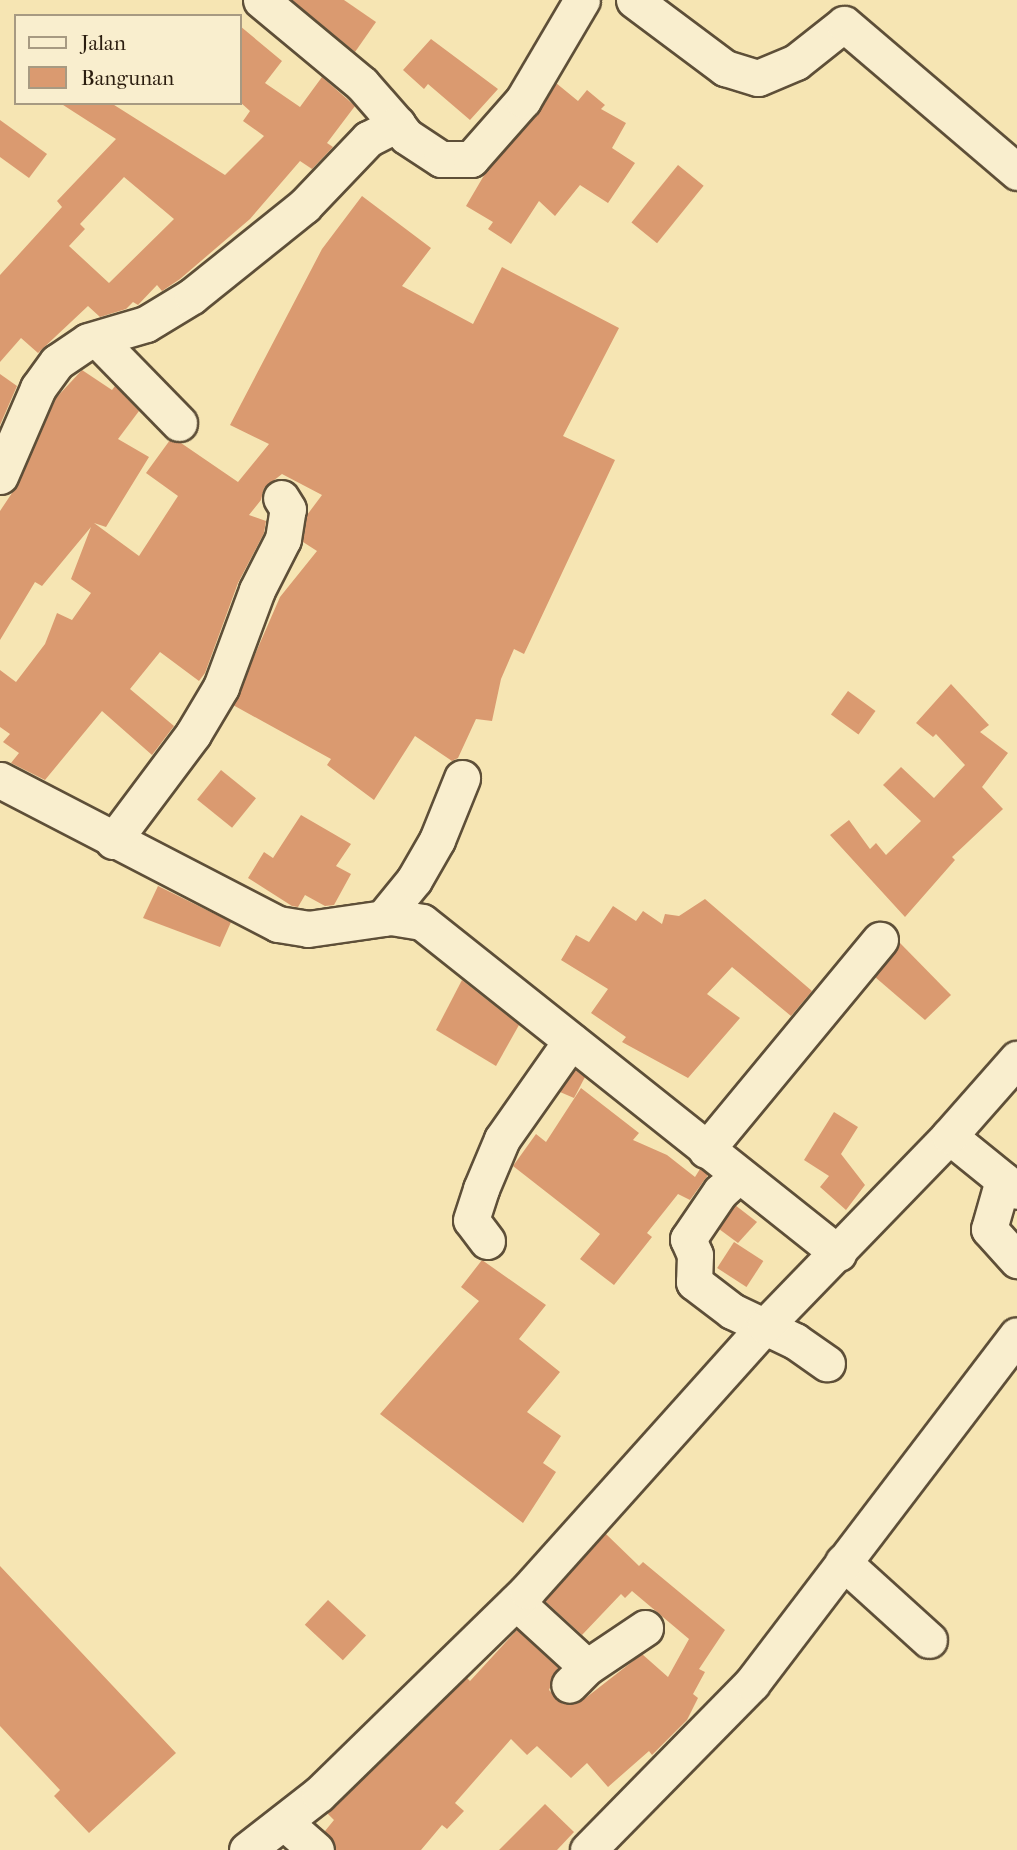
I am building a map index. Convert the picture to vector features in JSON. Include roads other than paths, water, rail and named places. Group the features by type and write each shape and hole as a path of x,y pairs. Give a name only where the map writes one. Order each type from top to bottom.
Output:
{"street":[{"path":"261,0 362,84 406,136 441,159 471,159 523,100 582,0"},
{"path":"634,0 725,68 758,78 796,62 840,12 1017,172"},
{"path":"0,476 46,376 57,362 98,340 146,324 192,296 304,206 368,139 397,124"},
{"path":"98,340 179,423"},
{"path":"113,841 193,734 221,687 257,590 283,539 288,509 281,498"},
{"path":"383,918 414,880 437,840 462,778"},
{"path":"0,780 228,902 293,929 383,918 422,922 838,1253"},
{"path":"706,1150 880,940"},
{"path":"487,1241 471,1220 502,1139 571,1041"},
{"path":"247,1850 285,1822 356,1760 516,1602 765,1326 838,1253 1017,1059"},
{"path":"948,1136 1010,1185 989,1230 1017,1260"},
{"path":"739,1175 720,1192 688,1239 695,1255 694,1282 732,1311 765,1326 827,1363"},
{"path":"588,1850 752,1683 1017,1335"},
{"path":"844,1562 929,1640"},
{"path":"516,1602 578,1676 645,1628"},
{"path":"285,1822 316,1850"}]}
